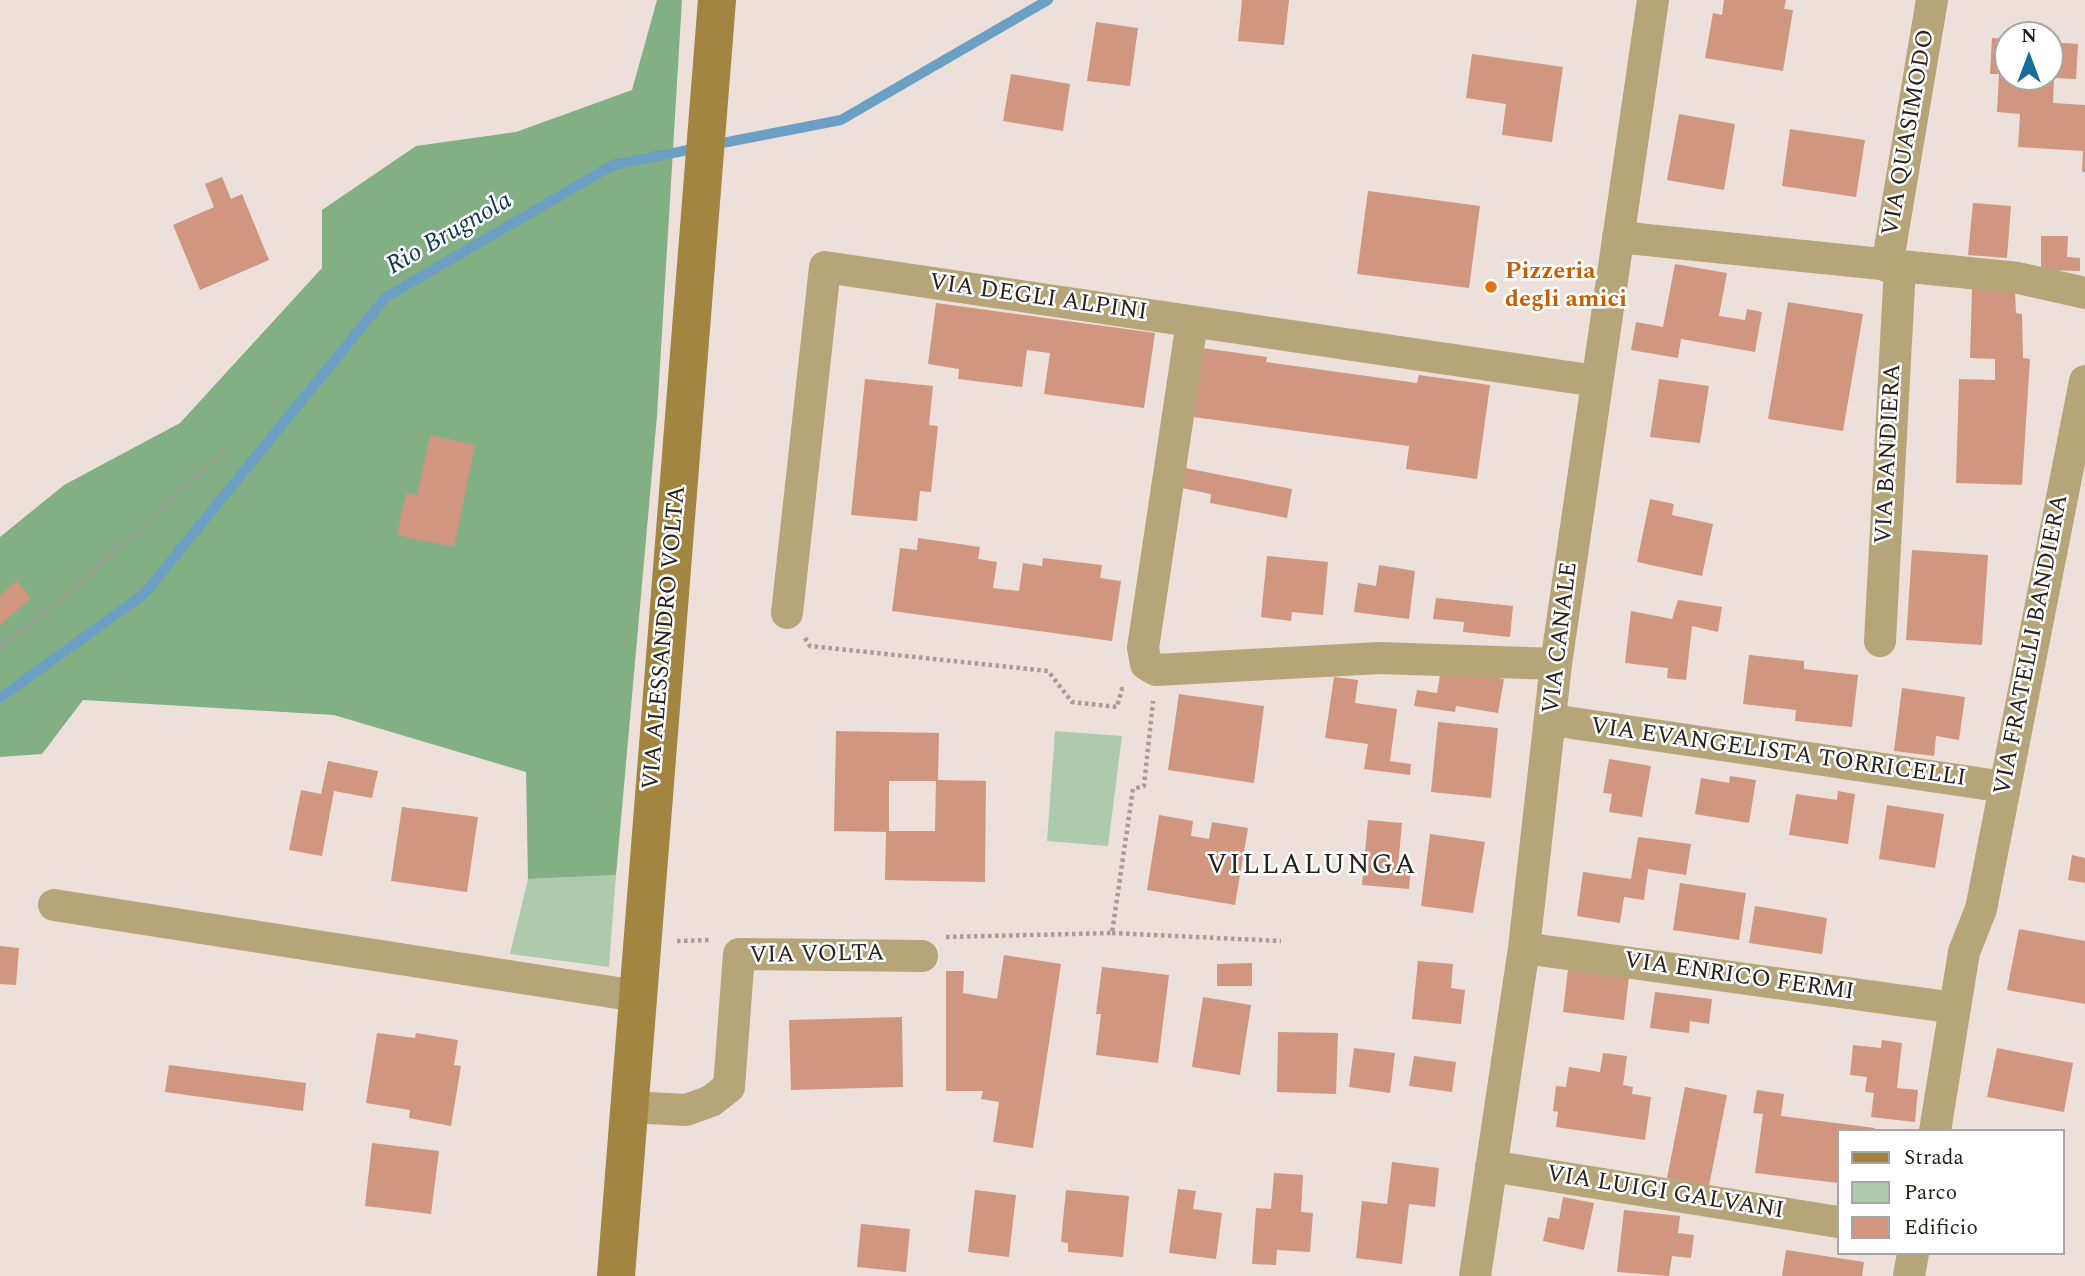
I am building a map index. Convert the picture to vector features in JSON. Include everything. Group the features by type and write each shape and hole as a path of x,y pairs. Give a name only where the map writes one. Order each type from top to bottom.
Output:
{"main road":[{"name":"VIA ALESSANDRO VOLTA","path":"616,1276 716,0"}],"street":[{"name":"VIA CANALE","path":"1475,1276 1524,948 1552,720 1556,664 1653,0"},
{"name":"VIA QUASIMODO","path":"1894,266 1932,0"},
{"path":"1618,237 2018,278 2085,293"},
{"name":"VIA BANDIERA","path":"1880,641 1894,266"},
{"name":"VIA DEGLI ALPINI","path":"787,614 825,267 1596,381"},
{"path":"1192,322 1143,648 1146,664 1155,679 1380,658 1556,664"},
{"name":"VIA FRATELLI BANDIERA","path":"1935,1129 1964,952 1981,909 2085,381"},
{"name":"VIA EVANGELISTA TORRICELLI","path":"1552,720 2005,787"},
{"path":"54,905 637,996"},
{"name":"VIA VOLTA","path":"629,1107 686,1110 711,1101 729,1087 739,954 930,946"},
{"name":"VIA ENRICO FERMI","path":"1524,948 1955,1008"},
{"name":"VIA LUIGI GALVANI","path":"1491,1166 1836,1223"},
{"path":"1909,1276 1913,1255"}],"path":[{"path":"0,648 79,584 227,449"},
{"path":"787,614 810,646 1048,671 1072,702 1118,707 1122,689 1155,679 1144,786 1133,789 1112,933"},
{"path":"930,946 1112,933 1281,941"},
{"path":"641,942 722,940"}],"green space":[{"path":"657,0 682,0 657,416 616,875 528,879 526,772 334,715 83,700 42,754 0,757 0,537 64,485 180,423 322,268 322,210 416,146 516,132 632,90"},
{"path":"1055,731 1122,736 1108,846 1047,841"},
{"path":"616,875 609,967 510,954 528,879"}],"building":[{"path":"1242,0 1289,0 1284,45 1238,41"},
{"path":"1724,0 1786,0 1784,9 1793,10 1783,71 1705,58 1713,13 1722,15"},
{"path":"1096,22 1138,28 1130,86 1087,81"},
{"path":"1992,38 1994,38 1994,74 1990,74"},
{"path":"2064,43 2078,44 2076,79 2064,78"},
{"path":"1472,54 1563,67 1552,142 1502,135 1506,104 1466,98"},
{"path":"1011,74 1070,84 1063,131 1003,121"},
{"path":"1998,91 2053,91 2053,103 2085,105 2085,172 2082,172 2083,151 2018,147 2020,114 1997,112"},
{"path":"1679,114 1735,124 1724,190 1667,180"},
{"path":"1790,129 1865,140 1856,197 1782,186"},
{"path":"222,177 231,199 242,194 269,260 200,290 173,225 214,207 205,184"},
{"path":"1368,191 1480,206 1469,288 1357,274"},
{"path":"1973,203 2011,206 2007,258 1968,255"},
{"path":"2041,236 2068,236 2067,257 2080,258 2080,271 2041,270"},
{"path":"1675,264 1727,273 1719,316 1745,320 1747,309 1762,312 1755,352 1681,339 1678,358 1631,350 1636,322 1663,327"},
{"path":"1972,289 2015,290 2016,313 2022,314 2023,358 2030,359 2022,485 1956,483 1959,379 1995,380 1995,359 1970,358"},
{"path":"1788,302 1863,314 1843,431 1768,419"},
{"path":"936,303 1155,333 1144,408 1044,394 1050,353 1027,350 1022,387 958,379 959,369 928,364"},
{"path":"1202,348 1267,357 1266,362 1417,383 1419,375 1490,385 1477,479 1406,469 1409,446 1193,417"},
{"path":"865,379 933,386 929,425 938,426 931,492 920,491 917,521 851,515"},
{"path":"1659,379 1709,386 1700,443 1650,437"},
{"path":"430,435 475,445 454,547 397,535 406,493 417,495"},
{"path":"1185,468 1292,489 1287,518 1210,503 1211,494 1182,488"},
{"path":"1650,499 1674,504 1672,515 1713,524 1702,576 1637,562"},
{"path":"918,538 980,547 978,559 997,562 993,588 1019,591 1023,563 1042,566 1043,558 1102,565 1100,578 1121,581 1112,641 892,611 900,548 917,550"},
{"path":"1912,550 1988,555 1982,645 1906,640"},
{"path":"1267,556 1328,562 1323,615 1292,612 1291,621 1261,617"},
{"path":"1379,565 1415,571 1409,619 1354,612 1358,583 1376,586"},
{"path":"17,581 31,598 0,625 0,595"},
{"path":"1436,598 1513,606 1510,637 1463,632 1464,622 1433,619"},
{"path":"1678,600 1722,607 1718,632 1692,626 1686,680 1667,678 1668,668 1625,663 1631,611 1672,619"},
{"path":"1749,655 1804,661 1804,669 1858,675 1852,727 1795,721 1796,710 1743,704"},
{"path":"1441,669 1504,679 1498,713 1456,706 1455,712 1414,706 1417,690 1437,693"},
{"path":"1334,677 1358,680 1355,703 1397,709 1390,761 1411,764 1410,775 1364,769 1368,744 1325,738"},
{"path":"1902,688 1965,697 1959,740 1936,736 1934,756 1894,751"},
{"path":"1179,694 1264,706 1254,783 1168,770"},
{"path":"1438,722 1498,728 1491,798 1431,792"},
{"path":"836,731 939,733 938,780 986,781 985,882 885,880 886,832 834,831","holes":["889,781 936,781 935,831 889,831"]},
{"path":"1609,759 1651,766 1642,817 1609,812 1612,794 1603,793"},
{"path":"328,761 378,771 372,798 334,791 322,856 289,850 301,790 321,794"},
{"path":"1730,776 1756,780 1749,823 1695,814 1701,778 1729,783"},
{"path":"1838,791 1855,794 1848,844 1789,835 1796,794 1837,800"},
{"path":"1887,805 1944,814 1935,868 1879,859"},
{"path":"402,807 478,817 467,892 391,881"},
{"path":"1159,815 1193,821 1191,836 1209,839 1212,822 1248,828 1235,905 1147,890"},
{"path":"1368,820 1402,823 1398,866 1411,868 1409,889 1362,885"},
{"path":"1430,834 1485,842 1473,913 1421,906"},
{"path":"1638,837 1691,844 1686,875 1648,869 1644,900 1624,897 1620,923 1577,916 1583,872 1631,879"},
{"path":"2072,855 2085,858 2085,883 2068,880"},
{"path":"1680,883 1746,893 1739,940 1673,930"},
{"path":"1755,906 1827,918 1822,954 1749,943"},
{"path":"2019,929 2085,941 2085,1004 2007,990"},
{"path":"0,946 19,948 16,985 0,984"},
{"path":"1004,955 1061,964 1033,1148 993,1142 999,1102 981,1099 983,1091 946,1091 946,971 964,971 963,993 997,999"},
{"path":"1418,961 1453,964 1451,988 1465,990 1461,1024 1412,1019"},
{"path":"1252,963 1252,986 1217,986 1217,964"},
{"path":"1102,967 1169,975 1158,1063 1096,1055 1101,1014 1096,1014"},
{"path":"1568,969 1629,976 1624,1020 1563,1012"},
{"path":"1655,992 1712,999 1709,1024 1690,1021 1689,1033 1650,1028"},
{"path":"1203,997 1251,1005 1240,1075 1192,1067"},
{"path":"902,1017 903,1087 791,1090 789,1020"},
{"path":"1278,1032 1338,1033 1336,1094 1277,1092"},
{"path":"377,1033 415,1038 416,1033 458,1040 454,1065 461,1066 451,1126 409,1118 410,1110 366,1103"},
{"path":"1882,1040 1902,1043 1897,1088 1918,1090 1915,1122 1871,1117 1874,1093 1865,1092 1867,1077 1850,1075 1853,1045 1881,1048"},
{"path":"1354,1048 1395,1053 1390,1093 1349,1087"},
{"path":"1997,1048 2073,1063 2064,1112 1987,1097"},
{"path":"1603,1053 1627,1056 1623,1085 1633,1087 1632,1094 1651,1097 1645,1140 1556,1127 1558,1112 1553,1111 1556,1086 1566,1087 1569,1067 1600,1072"},
{"path":"1414,1056 1456,1062 1452,1092 1409,1086"},
{"path":"169,1065 306,1083 303,1111 165,1092"},
{"path":"1685,1087 1727,1095 1709,1186 1667,1178"},
{"path":"1757,1090 1784,1094 1781,1116 1875,1129 1836,1129 1836,1183 1755,1173 1763,1114 1753,1113"},
{"path":"372,1143 439,1151 431,1214 365,1206"},
{"path":"1392,1162 1439,1168 1435,1207 1409,1204 1402,1264 1356,1258 1362,1201 1387,1204"},
{"path":"1274,1173 1303,1175 1301,1212 1313,1213 1310,1252 1277,1250 1276,1265 1252,1264 1256,1208 1271,1209"},
{"path":"1178,1189 1196,1191 1193,1209 1222,1213 1216,1259 1169,1253"},
{"path":"975,1190 1016,1195 1009,1257 968,1252"},
{"path":"1066,1190 1129,1196 1123,1257 1068,1252 1068,1243 1061,1242"},
{"path":"1563,1197 1594,1203 1584,1250 1543,1241 1548,1217 1559,1219"},
{"path":"1624,1210 1680,1216 1678,1233 1694,1235 1691,1258 1672,1256 1669,1276 1617,1272"},
{"path":"861,1224 910,1229 906,1272 857,1267"},
{"path":"1786,1250 1864,1262 1862,1276 1782,1276"}],"waterway":[{"name":"Rio Brugnola","path":"712,145 841,120 1048,0"},
{"name":"Rio Brugnola","path":"0,698 144,594 386,297 613,165 698,148"}],"place":[{"name":"Pizzeria degli amici","path":"1491,287"}],"district":[{"name":"VILLALUNGA","path":"1312,868"}]}
